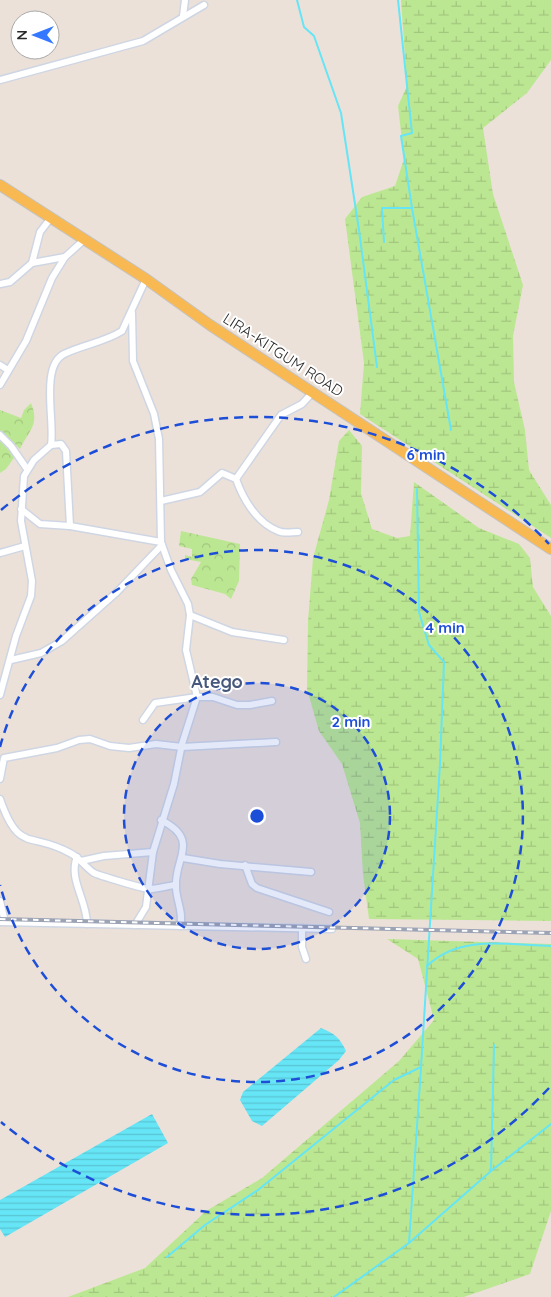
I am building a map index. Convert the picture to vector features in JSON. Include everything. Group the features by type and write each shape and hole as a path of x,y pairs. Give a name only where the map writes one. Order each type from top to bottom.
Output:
{"main road":[{"name":"LIRA-KITGUM ROAD","path":"0,185 50,219 146,279 210,325 551,549"}],"street":[{"path":"183,16 186,0"},
{"path":"0,80 142,41 204,5"},
{"path":"32,263 40,232 50,219"},
{"path":"0,385 26,341 52,278 64,258 84,239"},
{"path":"0,284 10,282 32,263 64,258"},
{"path":"0,695 16,636 31,596 32,581 25,546 21,509 27,469 51,445 53,433 51,381 56,360 80,346 120,332 132,313 146,279"},
{"path":"132,313 133,361 154,414 159,439 162,544 171,570 185,595 190,615 186,650 197,698 182,747 174,784 161,820 153,852 144,911 135,925"},
{"path":"0,365 8,370"},
{"path":"236,479 280,415 302,404 312,393"},
{"path":"0,435 11,446 27,469"},
{"path":"51,445 60,444 66,451 70,526"},
{"path":"161,501 200,492 217,475 222,473 236,479 244,501 268,526 278,532 298,532"},
{"path":"21,509 40,524 70,526 162,544"},
{"path":"11,660 41,653 62,642 109,599 162,544"},
{"path":"0,553 25,546"},
{"path":"190,615 232,632 284,640"},
{"path":"142,720 156,703 213,697 237,705 272,701"},
{"path":"0,779 4,758 57,748 79,740 90,739 110,746 129,748 156,744 182,747 276,742"},
{"path":"0,799 3,818 25,838 32,842 53,845 79,859 95,873 148,889 175,884"},
{"path":"161,820 175,827 180,832 183,858 175,884 182,919 180,926"},
{"path":"79,859 153,852"},
{"path":"183,858 203,862 311,872"},
{"path":"79,859 73,871 84,901 87,924"},
{"path":"245,865 252,884 256,888 329,912"},
{"path":"0,901 2,922 332,929"},
{"path":"302,928 302,947 306,959"}],"green space":[{"path":"401,0 551,0 551,60 527,93 483,128 493,194 523,285 513,336 514,382 525,430 529,470 551,505 551,538 360,414 364,363 345,219 362,197 395,186 404,159 398,106 407,86"},
{"path":"31,403 34,417 32,427 20,449 9,438 6,444 16,455 6,469 0,473 0,410 21,418 24,410"},
{"path":"349,430 362,446 361,493 372,529 397,538 410,536 414,482 479,528 519,544 530,558 533,587 551,616 551,921 369,919 363,874 360,823 342,764 319,731 307,689 308,621 313,558 329,500 339,441"},
{"path":"181,531 240,544 239,581 231,599 225,594 192,585 191,579 201,562 185,559 185,555 192,557 192,549 179,546"},
{"path":"387,939 551,944 551,1211 530,1274 464,1297 68,1297 145,1268 206,1211 262,1178 399,1061 434,1020 418,959"}],"water":[{"path":"321,1028 336,1036 346,1051 339,1060 262,1126 252,1121 240,1100 243,1092"},
{"path":"152,1114 168,1143 5,1237 0,1229 0,1200"}],"waterway":[{"path":"297,0 304,27 314,36 341,113 377,367"},
{"path":"384,242 382,208 412,208 401,136 412,133 398,0"},
{"path":"412,208 451,430"},
{"path":"167,1257 205,1225 258,1190 394,1080 421,1067 440,764 444,662 429,645 419,612 417,489"},
{"path":"427,966 440,956 454,949 470,945 502,943 551,946"},
{"path":"491,1171 494,1045"},
{"path":"409,1243 421,1068"},
{"path":"334,1297 409,1243 491,1171 551,1124"}],"railway":[{"path":"0,919 551,933"}],"district":[{"name":"Atego","path":"217,682"}]}
